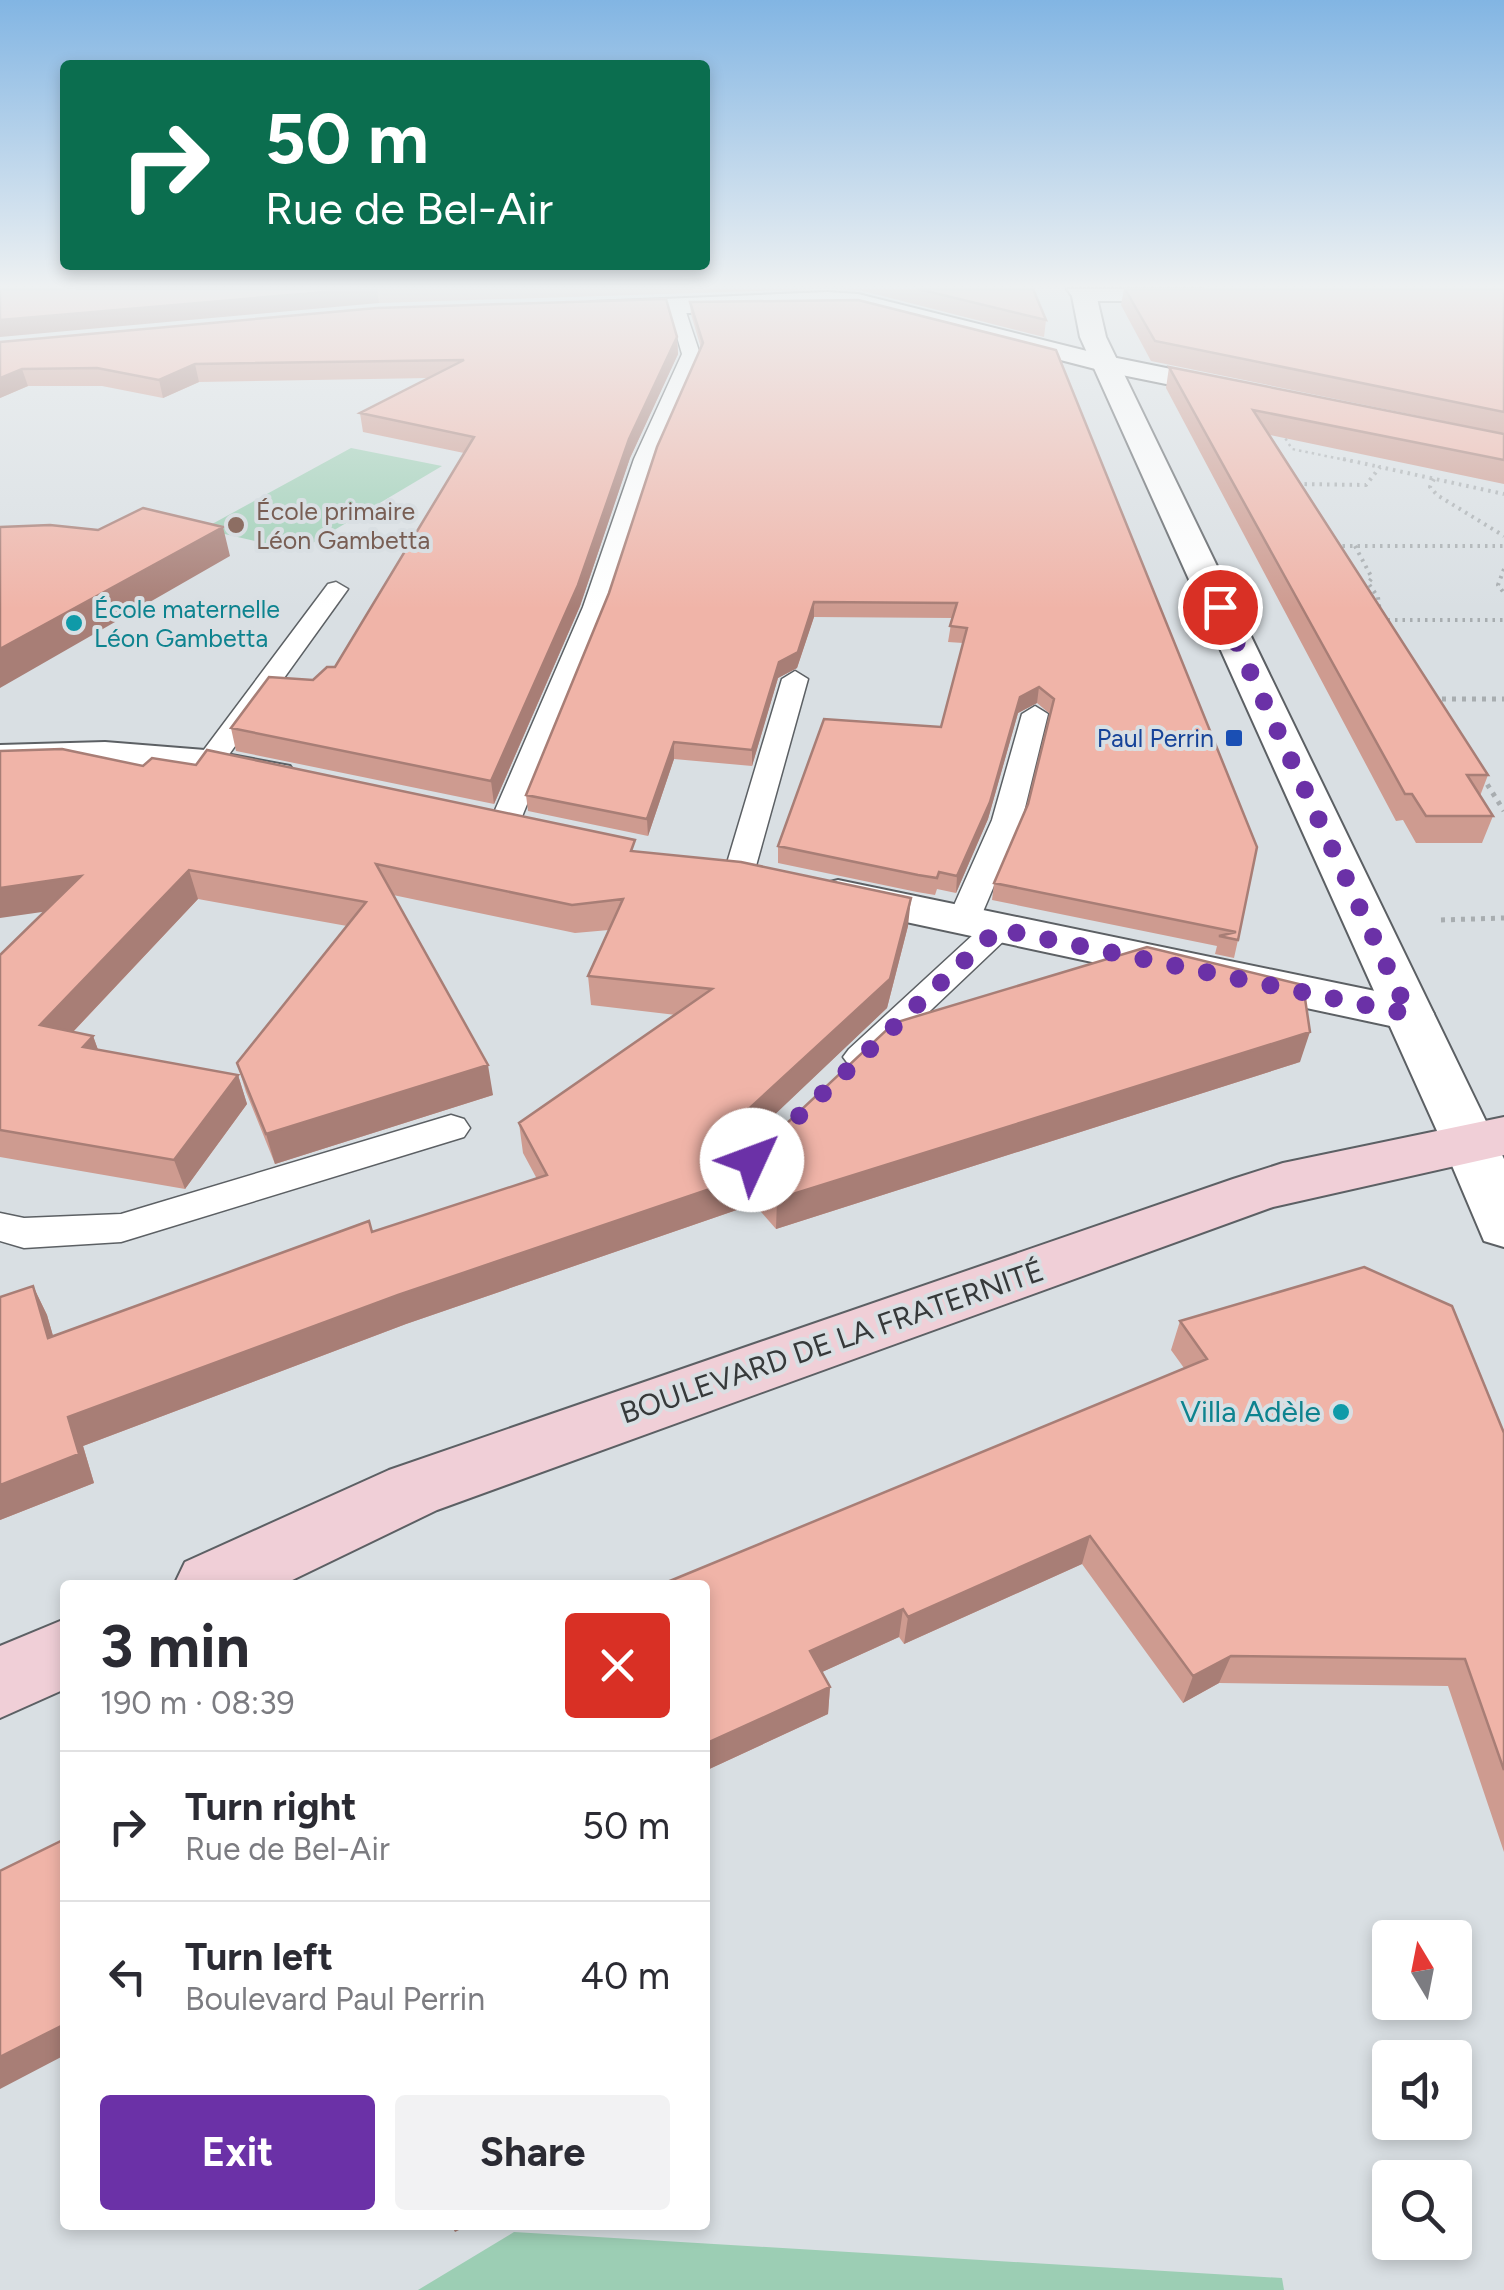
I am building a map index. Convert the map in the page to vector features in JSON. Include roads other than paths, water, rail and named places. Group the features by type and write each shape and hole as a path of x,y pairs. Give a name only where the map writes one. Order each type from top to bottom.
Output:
{"main road":[{"name":"BOULEVARD DE LA FRATERNITÉ","path":"221,1580 413,1490 1234,1200 1283,1183 1486,1139"},
{"path":"0,1683 60,1655"}],"street":[{"path":"1122,396 1409,1014 1486,1139 1504,1226"},
{"path":"1265,396 1271,397"},
{"path":"0,757 111,752 210,761 320,785"},
{"path":"753,876 1409,1014"}],"lane":[{"path":"505,824 595,608 644,458 672,396"},
{"path":"210,761 336,589"},
{"path":"753,876 794,679"},
{"path":"840,1077 980,925 1035,714"},
{"path":"0,1227 24,1233 121,1228 451,1128"}],"place":[{"name":"École primaire Léon Gambetta","path":"236,525"},
{"name":"École maternelle Léon Gambetta","path":"74,623"},
{"name":"Paul Perrin","path":"1234,738"},
{"name":"Villa Adèle","path":"1341,1412"}]}
